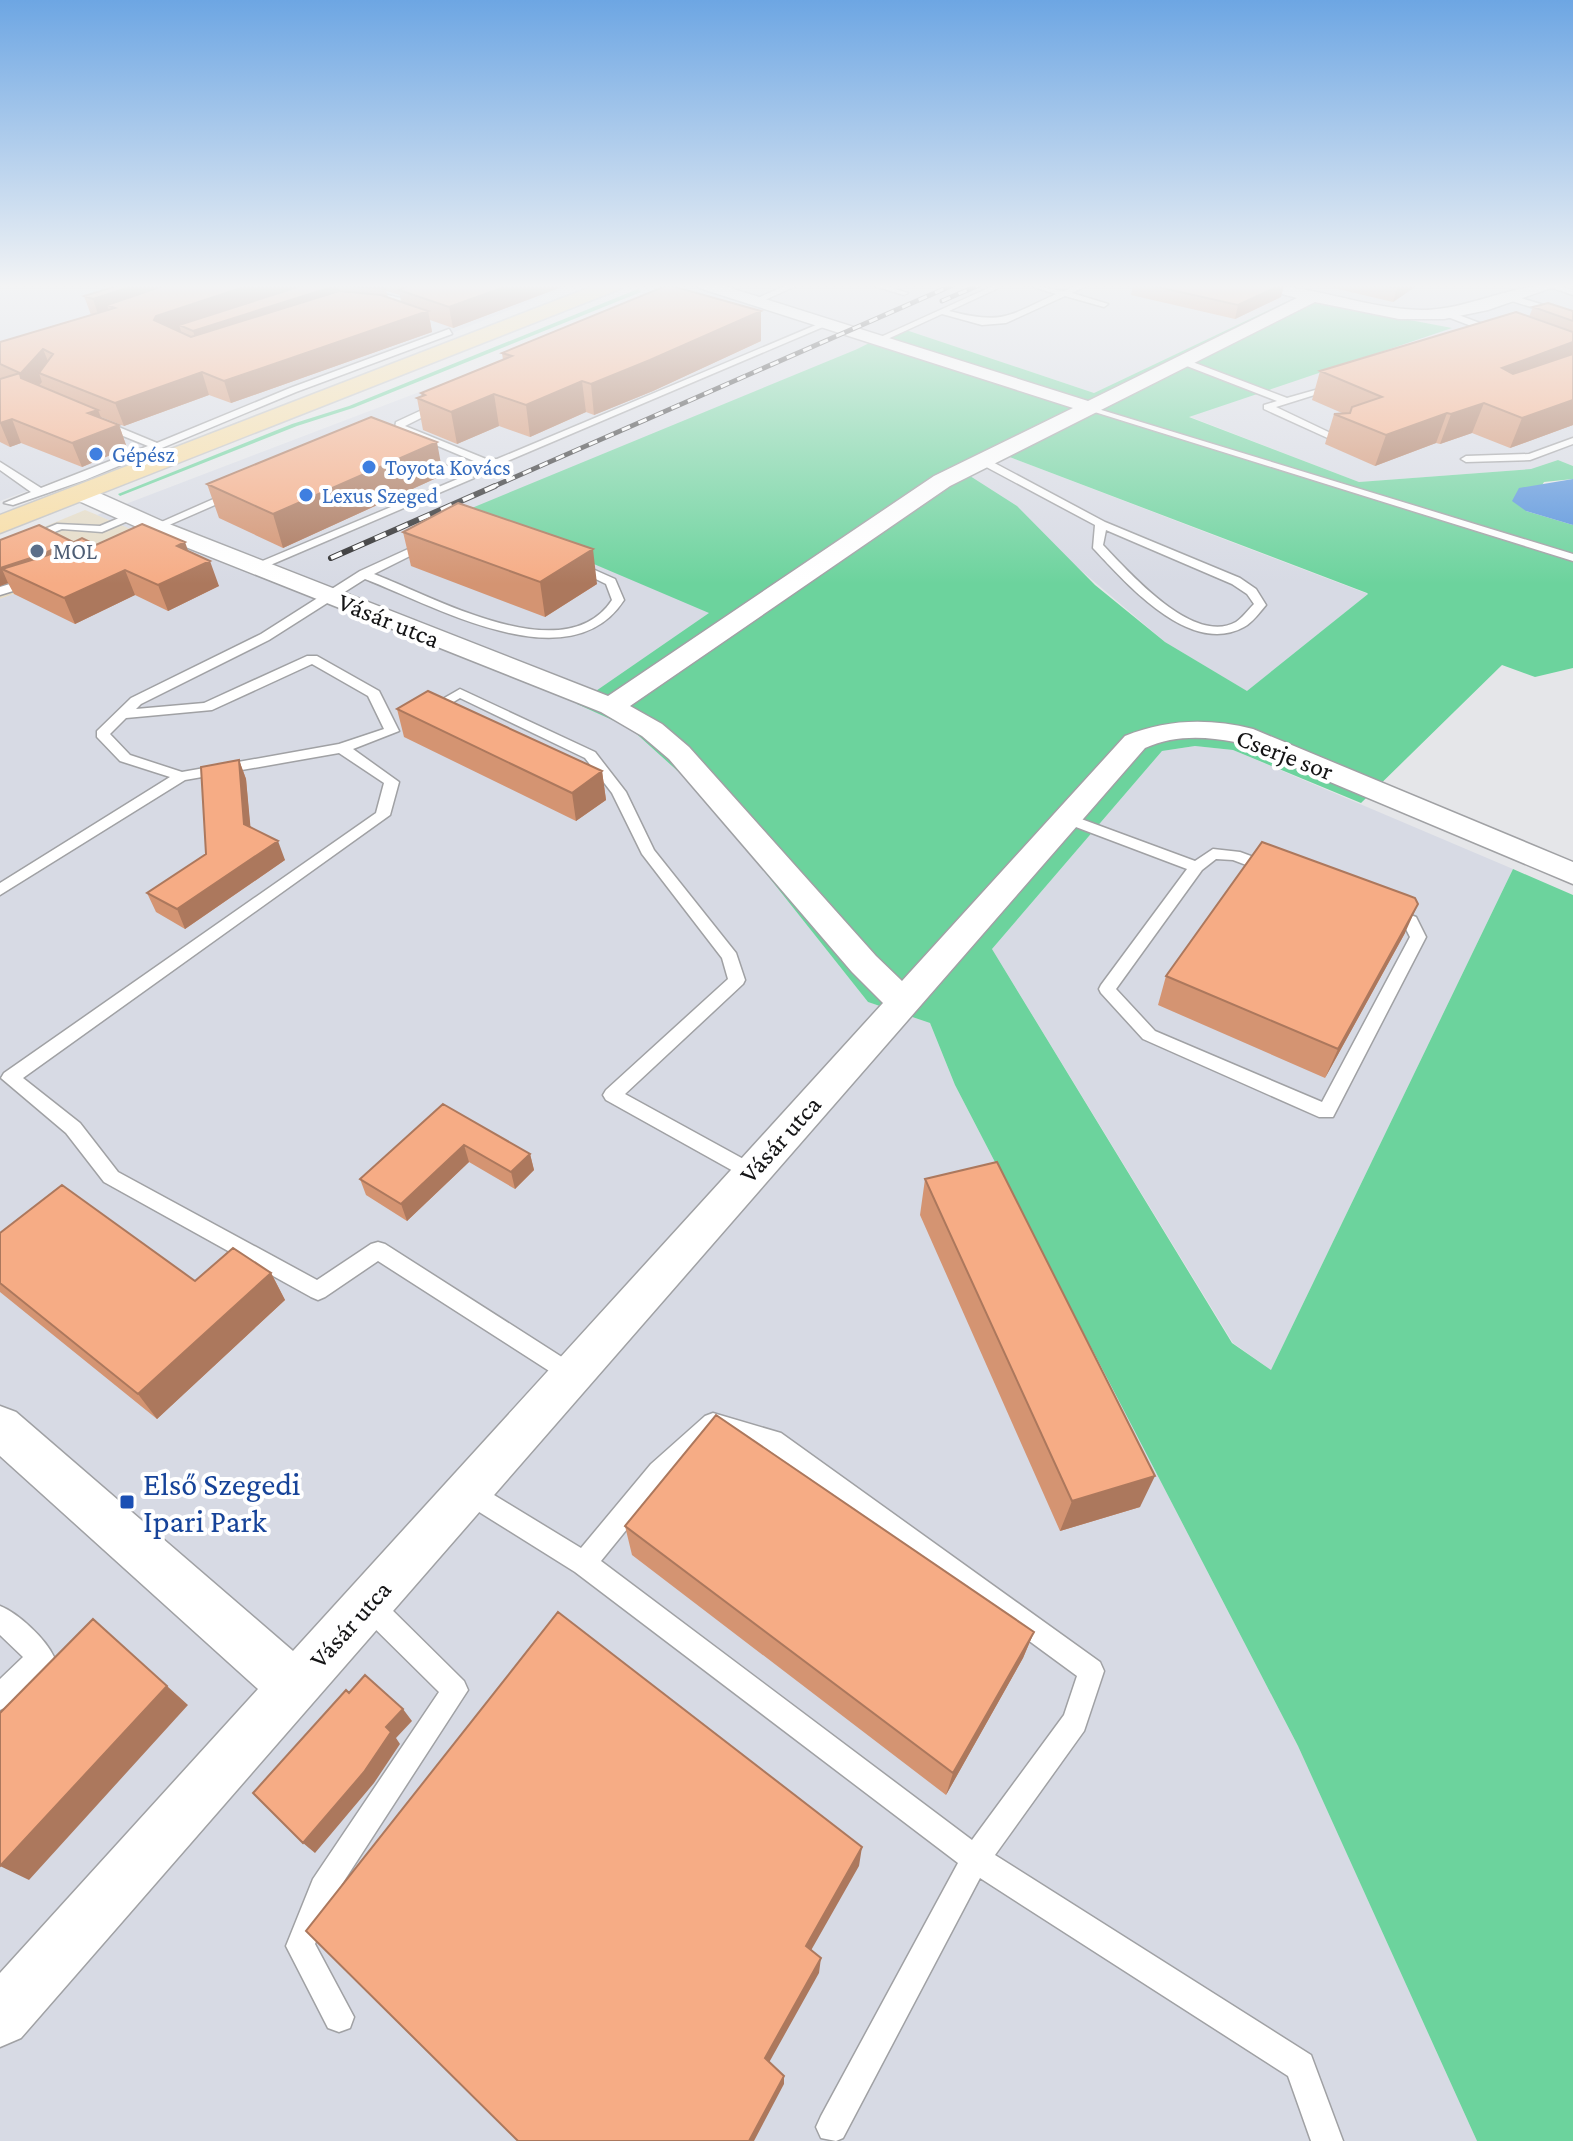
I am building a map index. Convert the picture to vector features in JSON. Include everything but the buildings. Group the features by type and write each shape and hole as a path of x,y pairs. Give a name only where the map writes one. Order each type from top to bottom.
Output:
{"main road":[{"path":"15,506 80,493 342,385"}],"street":[{"path":"1019,385 1088,407"},
{"path":"611,706 942,481 1133,385"},
{"name":"Vásár utca","path":"0,2017 902,1001 864,964 679,753 652,730 611,706 156,527 80,493"},
{"name":"Cserje sor","path":"902,1001 1135,742 1160,732 1208,729 1260,741 1573,874"},
{"path":"0,1427 295,1687"}],"lane":[{"path":"0,465 15,506 309,385"},
{"path":"452,400 409,418 400,424 400,428 485,462 511,459 683,385"},
{"path":"1245,385 1287,401"},
{"path":"1336,438 1267,407 1338,385"},
{"path":"1088,407 1573,558"},
{"path":"90,419 156,446"},
{"path":"1466,459 1530,457 1573,441"},
{"path":"257,567 469,478 408,454"},
{"path":"981,460 1101,524 1236,581 1252,592 1260,605 1252,617 1232,627 1213,631 1193,627 1164,610 1097,546 1101,524"},
{"path":"156,527 253,485"},
{"path":"0,551 61,526 102,535 131,516"},
{"path":"181,776 125,758 102,734 136,701 265,637 364,574 443,536"},
{"path":"364,574 520,633 549,634 591,625 610,613 618,600 611,582 563,560"},
{"path":"0,591 49,575"},
{"path":"123,714 207,707 312,659 374,694 392,731"},
{"path":"0,890 181,776 342,748 392,731 460,693 590,755 619,792 647,851 730,957 737,980 612,1095 751,1172"},
{"path":"342,748 392,782 383,815 5,1074 73,1128 111,1177 318,1291 378,1250 571,1375"},
{"path":"1065,818 1197,867"},
{"path":"1213,854 1235,855 1401,917 1416,930 1418,937 1326,1112 1149,1035 1107,989 1197,867 1213,854"},
{"path":"584,1563 659,1472 713,1423 773,1440 1091,1671 1075,1722 975,1859 832,2127"},
{"path":"468,1492 584,1563 975,1859 1300,2066 1327,2141"},
{"path":"339,2017 300,1946 323,1889 455,1690 368,1604"},
{"path":"0,1618 41,1657 0,1697"}],"shaded area":[{"path":"0,385 313,385 0,501"},
{"path":"438,385 836,385 710,614 578,704 630,728 703,794 868,1002 930,1023 955,1085 1298,1746 1477,2141 0,2141 0,599 41,584 145,535 97,515"},
{"path":"1070,385 1111,385 1094,393"},
{"path":"1281,385 1573,385 1573,466 1558,460 1532,469 1359,482 1188,416"},
{"path":"1007,456 1368,594 1248,692 1165,642 969,475"},
{"path":"85,510 146,535 41,584 0,599 0,545"},
{"path":"1195,746 1233,750 1513,869 1271,1370 1233,1343 992,949 1162,751"}],"green space":[{"path":"401,385 410,385 120,496 118,494 292,424"},
{"path":"770,385 1070,385 1094,393 1111,385 1284,385 1189,417 1359,482 1531,469 1558,460 1573,466 1573,479 1544,482 1526,511 1573,525 1573,668 1535,677 1502,665 1361,803 1233,750 1195,746 1162,751 992,949 1232,1343 1271,1370 1513,869 1573,895 1573,2141 1477,2141 1298,1746 955,1085 930,1023 868,1002 703,794 630,728 577,704 709,613 467,510","holes":["1007,456 1368,594 1247,691 1165,642 1095,585 1017,506 970,476"]}],"water":[{"path":"1573,479 1573,525 1526,511 1512,501 1519,488"}],"railway":[{"path":"490,488 725,385"},
{"path":"331,558 495,486"}],"place":[{"name":"Gépész","path":"96,454"},
{"name":"Toyota Kovács","path":"369,467"},
{"name":"Lexus Szeged","path":"306,495"},
{"name":"MOL","path":"37,551"},
{"name":"Első Szegedi Ipari Park","path":"127,1502"}]}
